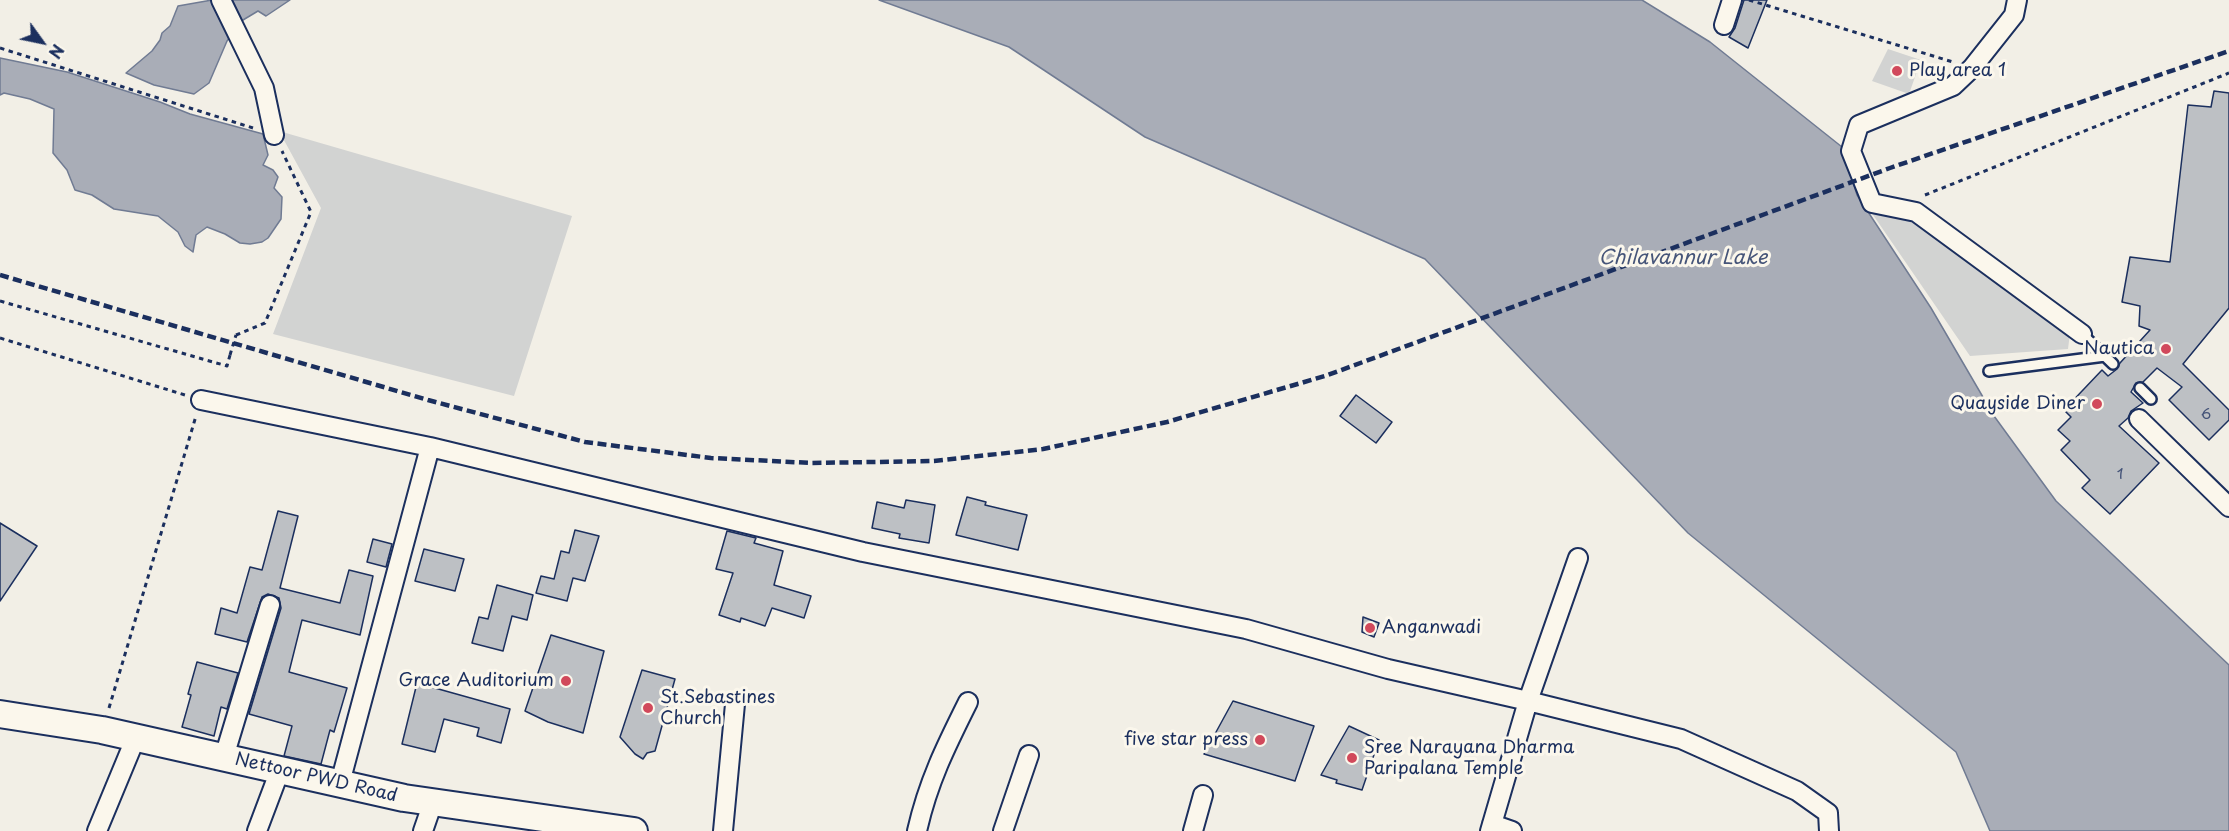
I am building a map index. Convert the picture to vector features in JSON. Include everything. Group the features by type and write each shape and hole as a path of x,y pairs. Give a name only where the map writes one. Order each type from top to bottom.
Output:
{"street":[{"path":"221,0 264,88 274,135"},
{"path":"1724,25 1732,0"},
{"path":"2017,0 2014,15 1972,68 1953,86 1859,125 1851,151 1872,203 1916,212 2082,334"},
{"path":"201,400 430,447 862,552 1246,629 1388,669 1680,739 1797,791 1828,813 1829,831"},
{"path":"2139,419 2229,507"},
{"path":"340,783 430,447"},
{"path":"1512,831 1491,828 1528,701 1578,558"},
{"path":"224,757 270,605"},
{"path":"917,831 923,802 937,763 968,702"},
{"path":"723,831 735,704"},
{"name":"Nettoor PWD Road","path":"0,714 136,737 404,798 634,831"},
{"path":"97,831 136,737"},
{"path":"1003,831 1029,755"},
{"path":"257,831 280,770"},
{"path":"1193,831 1203,795"},
{"path":"423,831 433,802"}],"lane":[{"path":"2082,334 2113,363"},
{"path":"1989,371 2105,356"},
{"path":"2140,388 2151,399"}],"path":[{"path":"1748,0 1972,68"},
{"path":"0,48 274,135 312,212 265,323 236,335 227,366 0,301"},
{"path":"1895,207 2229,73"},
{"path":"0,338 201,400 102,730"}],"shaded area":[{"name":"Play area 1","path":"1888,49 1921,60 1909,94 1872,81"},
{"path":"279,131 572,216 514,396 273,334 321,208"},
{"path":"1869,209 1912,221 2070,333 2068,349 1970,356"}],"water":[{"path":"212,0 290,0 266,16 258,11 243,20 227,41 209,83 194,94 154,85 126,73 152,51 162,33 170,26 178,6"},
{"name":"Chilavannur Lake","path":"879,0 1642,0 1710,42 1842,147 1857,195 1931,308 1994,416 2056,501 2229,665 2229,831 1990,831 1956,752 1688,533 1425,259 1145,137 1009,47"},
{"path":"0,58 67,72 190,114 263,134 268,155 263,165 273,170 278,177 274,188 282,197 281,219 268,238 262,242 250,244 240,243 207,227 196,235 193,252 185,246 178,232 158,216 114,209 92,195 75,190 67,170 53,153 54,109 30,99 4,93 0,95"}],"building":[{"path":"1744,0 1767,0 1748,48 1729,37 1735,28"},
{"path":"2214,91 2229,93 2229,308 2183,364 2229,410 2229,420 2209,440 2169,400 2182,387 2157,368 2143,382 2136,383 2131,392 2143,403 2131,411 2128,418 2119,426 2159,463 2110,514 2082,488 2090,480 2061,450 2070,441 2058,430 2071,417 2064,410 2102,370 2108,376 2117,369 2150,330 2139,326 2140,306 2122,302 2130,257 2170,262 2188,105 2211,107"},
{"path":"1356,395 1392,422 1376,443 1340,416"},
{"path":"967,497 986,502 985,505 1027,515 1018,550 956,535"},
{"path":"906,500 935,505 929,543 899,538 900,534 872,528 877,502 904,508"},
{"path":"278,511 298,516 280,588 340,603 349,570 373,576 360,635 302,620 289,672 347,688 334,732 330,730 321,764 284,756 292,726 249,714 281,608 279,598 268,594 262,597 247,642 215,634 221,608 237,613 250,567 262,570"},
{"path":"0,523 37,546 0,601"},
{"path":"575,530 599,536 585,581 573,578 567,601 536,593 541,576 554,579 561,551 569,553"},
{"path":"727,531 756,538 754,543 783,551 774,585 811,596 804,618 772,608 765,626 741,618 740,622 719,615 733,573 716,569"},
{"path":"373,539 392,544 386,567 367,562"},
{"path":"424,549 464,559 455,591 415,581"},
{"path":"497,585 533,595 527,620 512,616 503,651 472,643 479,617 488,619"},
{"name":"Anganwadi","path":"1363,617 1379,623 1374,637 1362,632"},
{"name":"Grace Auditorium","path":"551,635 604,651 583,733 548,722 525,711"},
{"path":"197,662 238,673 227,709 221,707 214,736 182,727"},
{"name":"St.Sebastines Church","path":"642,670 675,679 655,751 647,753 643,759 635,754 620,737"},
{"path":"417,683 510,709 501,743 477,736 479,728 444,719 435,752 402,744"},
{"name":"five star press","path":"1233,701 1314,726 1295,781 1204,754"},
{"name":"Sree Narayana Dharma Paripalana Temple","path":"1349,726 1379,740 1362,790 1336,783 1337,780 1321,775"}],"railway":[{"path":"0,275 428,400 585,442 711,458 812,463 934,461 1043,449 1167,422 1325,376 1890,168 2229,51"}],"place":[{"name":"Play area 1","path":"1897,71"},
{"name":"Nautica","path":"2166,349"},
{"name":"Quayside Diner","path":"2097,404"},
{"name":"Anganwadi","path":"1370,628"},
{"name":"Grace Auditorium","path":"566,681"},
{"name":"St.Sebastines Church","path":"648,708"},
{"name":"five star press","path":"1260,740"},
{"name":"Sree Narayana Dharma Paripalana Temple","path":"1352,758"}]}
